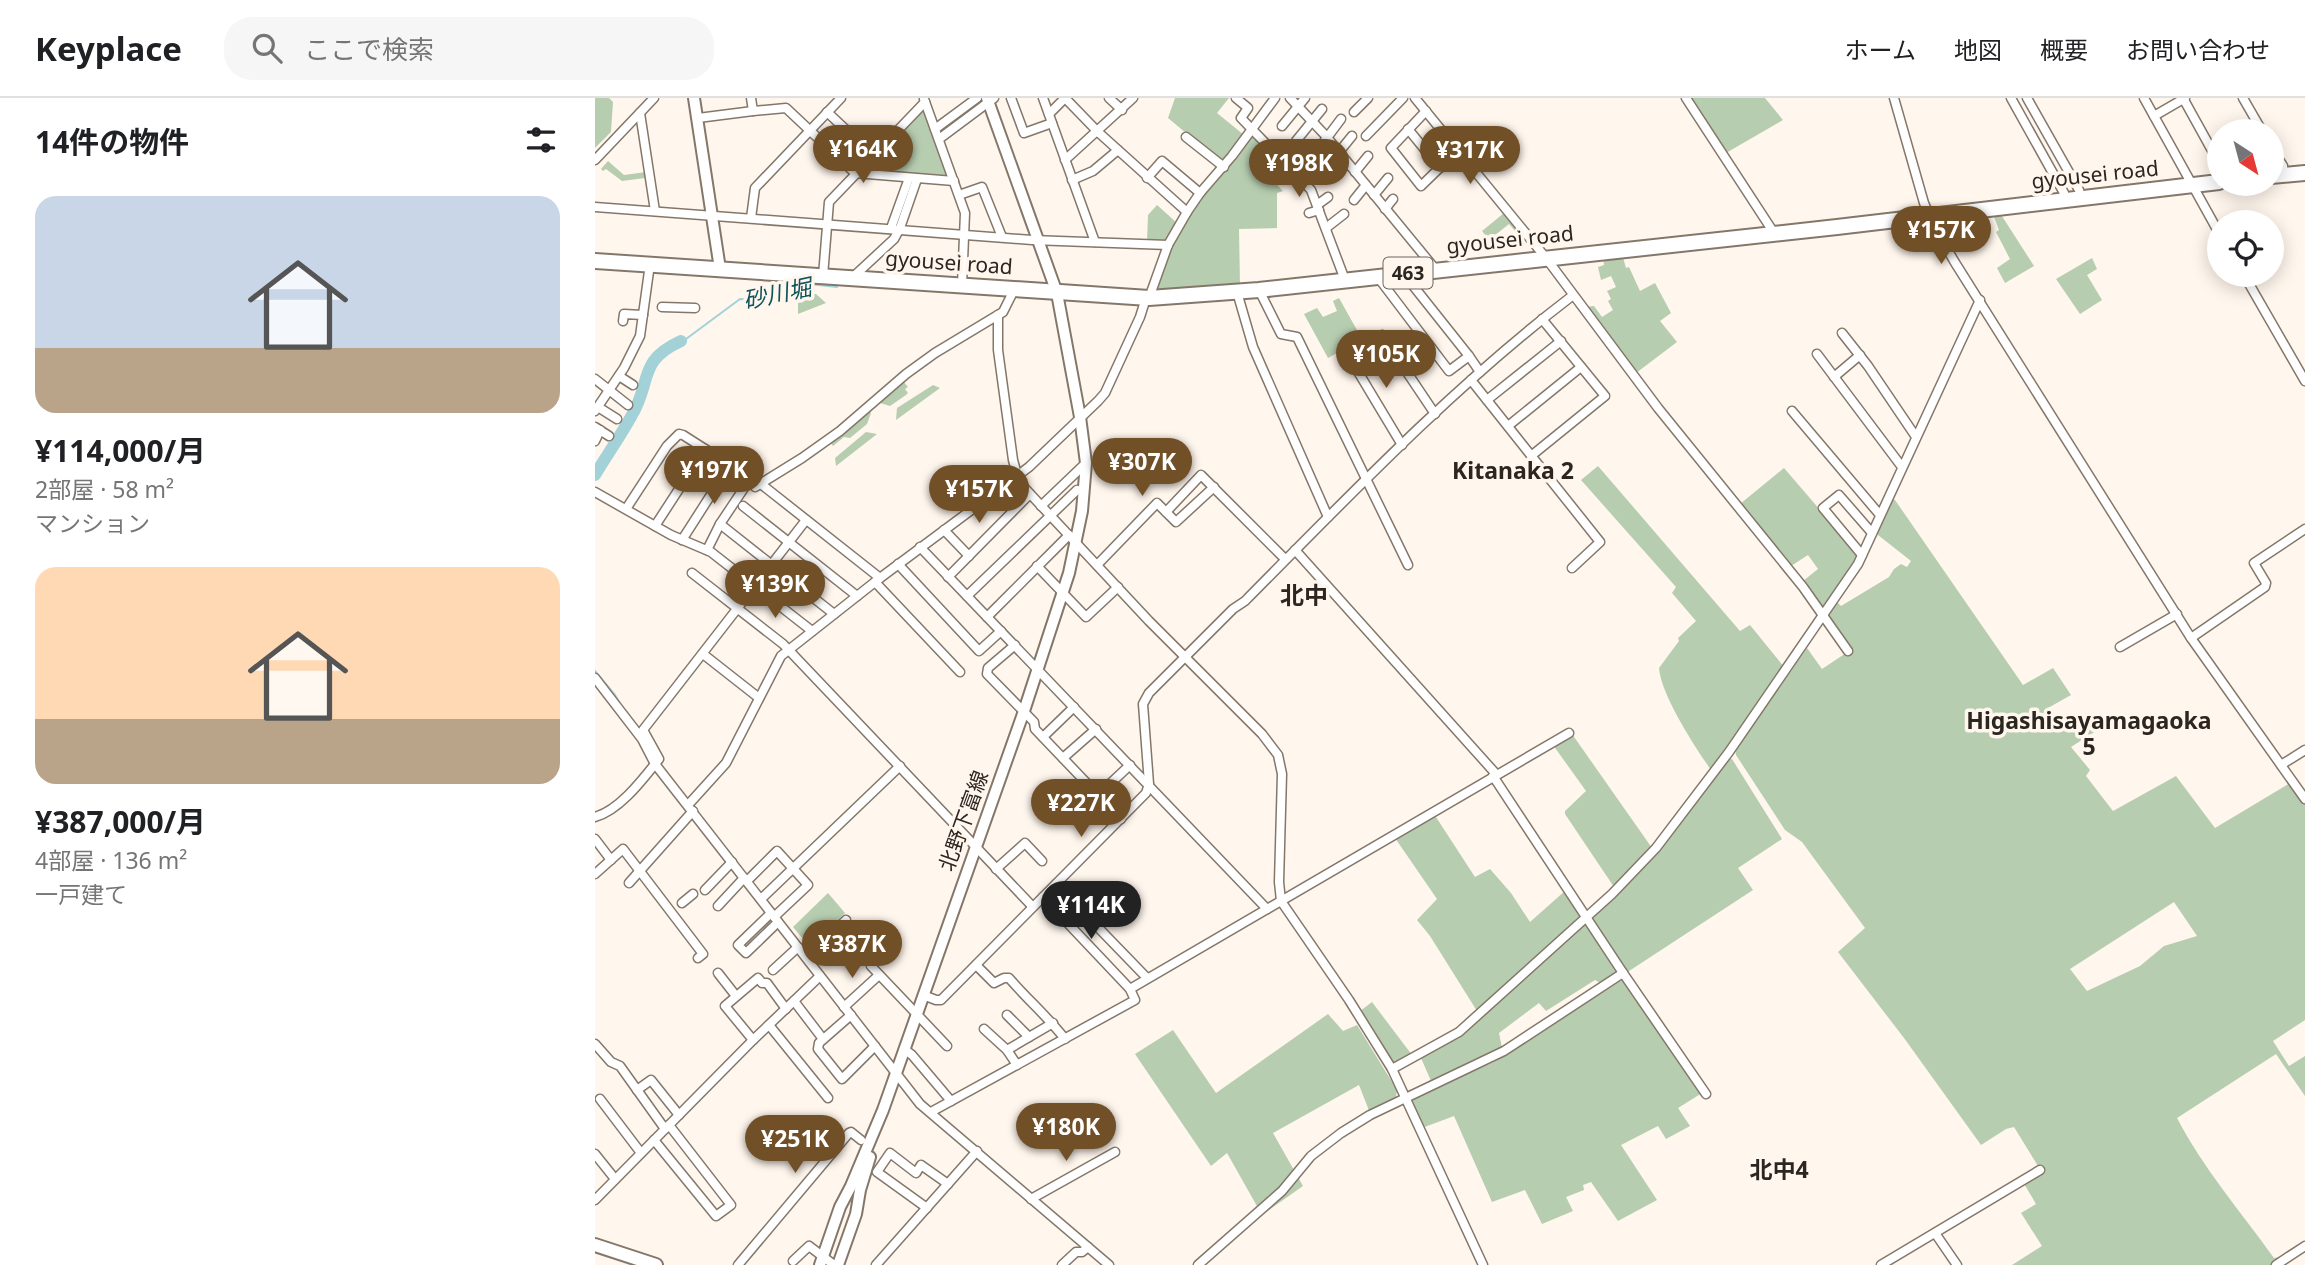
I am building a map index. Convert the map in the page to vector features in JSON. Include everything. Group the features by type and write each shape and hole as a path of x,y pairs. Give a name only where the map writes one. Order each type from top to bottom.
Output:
{"highway":[{"path":"2284,175 2305,173"},
{"name":"gyousei road","path":"595,261 1147,298 1259,290 2207,184"}],"main road":[{"path":"595,1245 656,1265"}],"street":[{"path":"595,160 654,98"},
{"path":"695,98 720,269"},
{"path":"751,98 753,111"},
{"path":"751,218 755,188 841,98"},
{"path":"935,128 977,98"},
{"path":"1011,98 1024,133 1050,119 1065,98 1098,132 1187,212"},
{"path":"1043,98 1095,242"},
{"path":"1109,98 1122,110"},
{"path":"1065,160 1133,98"},
{"path":"1236,98 1248,108 1239,116 1311,190 1345,280"},
{"path":"629,883 675,831 726,763 778,661 877,580 1028,467 1105,393 1140,317 1168,245 1187,212 1275,98"},
{"path":"1290,98 1302,102 1312,122 1436,270"},
{"path":"1354,112 1368,98"},
{"path":"1366,136 1403,98"},
{"path":"1415,98 1546,258 1658,408 1720,483 1848,651"},
{"path":"1686,98 1774,233"},
{"path":"1894,98 1929,216 1954,261 2191,638 2281,765 2301,786 2305,799"},
{"path":"2011,98 2066,199"},
{"path":"2027,98 2081,198"},
{"path":"2144,98 2207,211"},
{"path":"2154,116 2183,98 2207,141"},
{"path":"2243,98 2255,119"},
{"path":"939,139 990,99"},
{"name":"北野下富線","path":"883,1110 1038,669 1063,593 1073,539 1082,511 1086,463 1057,293 990,99"},
{"path":"823,276 829,202 925,100 965,213 962,285"},
{"path":"1282,126 1302,102"},
{"path":"698,118 786,108 855,173 954,181"},
{"path":"1296,141 1322,109"},
{"path":"1426,111 1391,148 1421,186 1459,149"},
{"path":"827,112 873,155"},
{"path":"640,113 655,211"},
{"path":"1308,163 1341,119"},
{"path":"1408,129 1440,167"},
{"path":"1318,172 1352,136"},
{"path":"1187,137 1224,167"},
{"path":"1072,180 1093,171 1118,150"},
{"path":"1355,172 1368,156"},
{"path":"1147,177 1162,161 1200,193"},
{"path":"1374,195 1388,178"},
{"path":"852,278 894,239 895,228 913,179"},
{"path":"1354,200 1366,186"},
{"path":"959,195 982,187 1002,237"},
{"path":"1309,213 1328,197"},
{"path":"1385,209 1393,200"},
{"path":"595,207 1038,240 1168,245"},
{"path":"1326,228 1344,214"},
{"path":"617,419 597,409 619,376 640,336 650,264"},
{"path":"1402,273 1480,372"},
{"path":"1377,276 1449,371 1469,356"},
{"path":"2251,287 2305,380"},
{"path":"682,540 736,456 755,487 761,484 848,424 906,374 1003,312 1016,289"},
{"path":"1259,290 1281,334 1297,337 1408,565"},
{"path":"1237,292 1252,347 1328,517"},
{"path":"923,995 940,1000 1146,793 1149,784 1143,704 1149,693 1367,478 1471,380 1572,296"},
{"path":"1392,1069 1459,1032 1630,877 1656,848 1729,752 1862,555 1980,300"},
{"path":"662,307 695,309"},
{"path":"623,321 624,314 643,316"},
{"path":"998,315 998,350 1013,460 1019,482 1184,657 1262,734 1278,755 1282,774 1279,882 1281,901 1349,1000 1392,1069 1483,1265"},
{"path":"1531,456 1605,396 1542,319"},
{"path":"1842,332 1916,437"},
{"path":"1382,335 1435,414"},
{"path":"1487,400 1560,341"},
{"path":"1345,351 1402,445"},
{"path":"1817,354 1902,467"},
{"path":"1834,377 1860,355"},
{"path":"1508,426 1581,367"},
{"path":"619,376 633,385"},
{"path":"595,379 628,405"},
{"path":"1471,380 1600,542 1572,568"},
{"path":"1792,411 1880,515"},
{"path":"595,441 598,429 609,436"},
{"path":"626,509 667,446 679,433 730,464"},
{"path":"655,526 705,449"},
{"path":"1041,506 1086,463"},
{"path":"1166,512 1201,475 1285,559"},
{"path":"707,550 720,524 750,479"},
{"path":"761,484 877,580 960,671"},
{"path":"1097,565 1157,503 1176,522 1214,488"},
{"path":"967,596 1077,490"},
{"path":"949,576 1030,494"},
{"path":"1862,555 1823,509 1839,495 1872,533"},
{"path":"596,496 707,550 812,631"},
{"path":"743,506 857,596"},
{"path":"595,817 611,811 659,759 643,730 806,520"},
{"path":"720,524 834,614"},
{"path":"2191,638 2265,587 2266,583 2254,563 2305,529"},
{"path":"944,530 969,556"},
{"path":"987,617 1037,566 1073,539"},
{"path":"920,547 1267,909"},
{"path":"1295,550 1495,775 1623,973 1706,1094"},
{"path":"898,564 979,651 1001,631"},
{"path":"1037,566 1086,617 1118,587"},
{"path":"692,573 789,650 1032,906"},
{"path":"2120,648 2177,614"},
{"path":"1015,645 988,668 987,674 1121,819"},
{"path":"703,654 759,698"},
{"path":"595,678 626,714 654,762 920,1104 1109,1265"},
{"path":"1043,737 1074,707"},
{"path":"1063,758 1096,729"},
{"path":"1130,989 1569,733"},
{"path":"2281,765 2305,750"},
{"path":"1098,795 1130,765"},
{"path":"761,899 900,766"},
{"path":"595,839 611,860"},
{"path":"996,869 1025,843 1042,861"},
{"path":"595,874 623,849 703,954 698,958"},
{"path":"718,906 777,851 808,885 775,918 746,953 738,945 775,918"},
{"path":"705,890 732,862"},
{"path":"1056,884 1147,978"},
{"path":"682,903 693,894"},
{"path":"931,1112 1135,1000 1130,989 1043,897"},
{"path":"806,957 845,920"},
{"path":"773,970 798,947"},
{"path":"975,965 994,983 1009,978 1065,1039"},
{"path":"871,966 947,1046"},
{"path":"1198,1265 1282,1191 1311,1156 1370,1115 1504,1051 1623,973"},
{"path":"717,974 736,996"},
{"path":"844,1007 879,975"},
{"path":"595,1200 820,976"},
{"path":"753,1040 725,1006 758,978 767,984 786,1009"},
{"path":"794,1001 823,1039"},
{"path":"851,1015 817,1045 818,1049 842,1079 875,1046"},
{"path":"1007,1015 1029,1037"},
{"path":"1007,1050 1053,1023"},
{"path":"769,1025 828,1098"},
{"path":"984,1029 1007,1050 1017,1065"},
{"path":"595,1044 611,1062 620,1066 731,1205 716,1216 654,1140"},
{"path":"904,1049 951,1101"},
{"path":"637,1090 651,1080 679,1115"},
{"path":"600,1099 642,1153"},
{"path":"821,1261 839,1210 883,1110"},
{"path":"793,1261 807,1246 821,1261 836,1265 856,1214 883,1110"},
{"path":"739,1265 849,1133 861,1140"},
{"path":"876,1265 977,1151"},
{"path":"1031,1199 1115,1152"},
{"path":"927,1208 877,1172 890,1153 916,1172 921,1166 948,1184"},
{"path":"595,1154 615,1179"},
{"path":"1881,1265 2040,1170"},
{"path":"1935,1233 1957,1265"},
{"path":"2276,1265 2305,1246"},
{"path":"1062,1265 1076,1252 1082,1252 1088,1247"}],"green space":[{"path":"595,98 609,98 613,102 611,132 595,148"},
{"path":"1175,98 1229,98 1217,113 1244,135 1222,163 1168,118"},
{"path":"1690,98 1765,98 1783,120 1726,153"},
{"path":"922,108 925,108 950,176 947,179 866,172 865,168"},
{"path":"1252,134 1282,164 1268,175 1283,191 1277,193 1277,228 1239,229 1240,286 1154,292 1173,239 1201,195"},
{"path":"608,161 624,175 646,172 648,186 645,178 622,181 606,169 603,171 601,169"},
{"path":"1157,205 1177,223 1166,242 1147,242 1148,215"},
{"path":"1504,213 1519,231 1516,232 1509,224 1489,240 1482,231"},
{"path":"2000,213 2034,266 2005,283 1997,268 2010,259 1996,232 1999,230 1993,214"},
{"path":"1622,254 1626,268 1629,267 1640,291 1655,283 1671,313 1660,321 1677,342 1636,373 1584,307 1594,306 1602,317 1613,310 1607,291 1616,287 1611,276 1601,280 1598,267 1604,265 1603,256"},
{"path":"2092,258 2097,269 2087,275 2102,300 2080,314 2056,279"},
{"path":"809,294 816,294 826,303 798,314 798,303"},
{"path":"1339,298 1362,339 1328,358 1304,314 1317,308 1323,317 1337,311 1333,301"},
{"path":"903,381 908,387 905,389 908,393 906,395 890,406 880,403 880,401"},
{"path":"933,385 940,388 896,420 897,408"},
{"path":"868,410 871,413 867,424 850,438 844,437 833,446 830,442"},
{"path":"866,432 877,434 836,466 835,458"},
{"path":"1598,466 1740,631 1750,625 1784,667 1711,770 1672,706 1659,668 1679,641 1678,638 1696,621 1672,593 1676,587 1581,480"},
{"path":"1784,468 1858,554 1826,607 1821,607 1803,581 1818,569 1808,555 1791,566 1740,504"},
{"path":"1892,499 1895,500 2023,685 2053,668 2071,695 2048,708 2062,731 2089,716 2099,729 2071,747 2090,770 2086,776 2113,811 2176,776 2215,828 2290,783 2305,804 2305,1020 2273,1041 2289,1066 2305,1056 2305,1096 2276,1054 2177,1118 2223,1190 2274,1258 2279,1257 2274,1265 2012,1265 2042,1246 2021,1213 2036,1204 2023,1182 2041,1171 2014,1127 1981,1145 1838,952 1865,928 1802,842 1785,830 1736,755 1735,748 1807,648 1822,669 1849,651 1827,617 1837,602 1841,606 1889,577 1901,564 1907,567 1911,561 1878,535 1877,531","holes":["2174,902 2197,936 2164,946 2140,966 2087,991 2070,969"]},
{"path":"1572,734 1652,848 1614,887 1565,814 1586,791 1553,745"},
{"path":"1727,759 1732,759 1782,839 1738,868 1753,890 1626,973 1622,967 1600,983 1595,980 1546,1011 1539,1003 1499,1033 1502,1048 1431,1081 1421,1058 1461,1034 1620,892 1662,846"},
{"path":"1434,814 1475,877 1490,869 1511,893 1530,922 1566,890 1582,915 1477,1011 1417,920 1437,899 1395,838"},
{"path":"828,893 845,913 809,946 793,927"},
{"path":"1624,979 1702,1093 1678,1108 1690,1126 1666,1139 1658,1126 1621,1145 1657,1200 1618,1221 1591,1182 1583,1185 1584,1190 1566,1197 1573,1211 1542,1224 1525,1190 1492,1202 1454,1116 1422,1128 1408,1097 1492,1063"},
{"path":"1372,1002 1412,1055 1395,1064 1391,1063 1359,1012"},
{"path":"1328,1014 1343,1031 1357,1025 1397,1090 1396,1097 1370,1113 1359,1085 1273,1133 1303,1186 1262,1215 1227,1153 1211,1166 1135,1054 1173,1030 1216,1093"}],"waterway":[{"name":"砂川堀","path":"686,339 740,299 766,301 809,284 837,287"},
{"name":"砂川堀","path":"595,475 632,415 651,365 658,356 681,341"},
{"name":"砂川堀","path":"595,671 622,707"},
{"name":"砂川堀","path":"620,798 638,779"}],"district":[{"name":"Kitanaka 2","path":"1513,471"},
{"name":"北中","path":"1304,596"},
{"name":"Higashisayamagaoka 5","path":"2089,734"},
{"name":"北中4","path":"1779,1170"}]}
